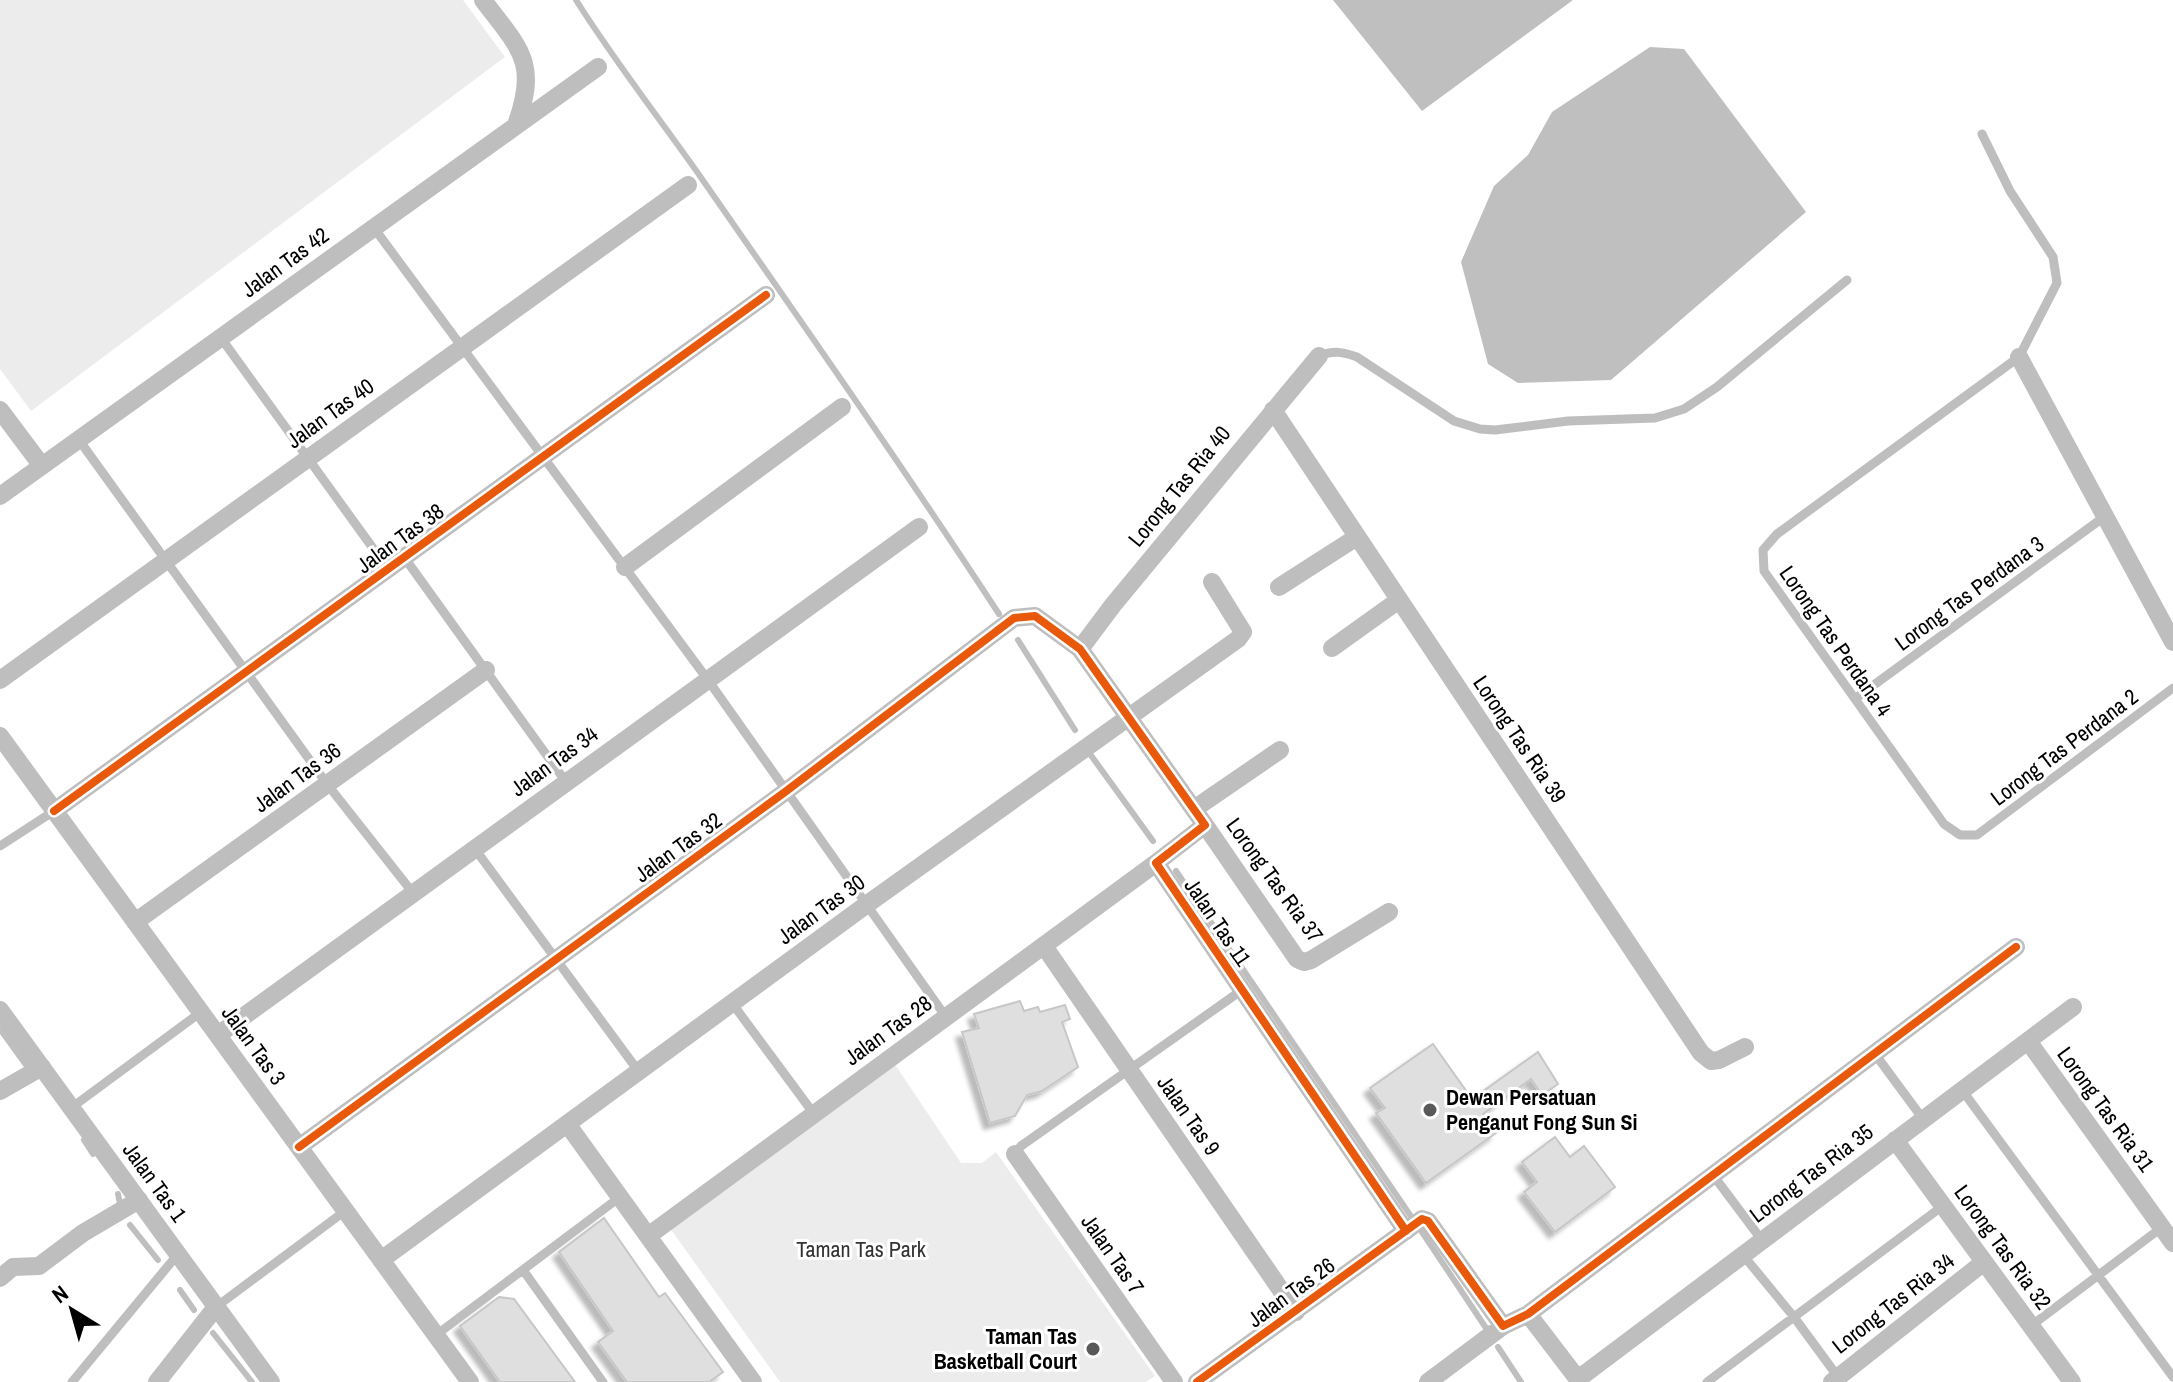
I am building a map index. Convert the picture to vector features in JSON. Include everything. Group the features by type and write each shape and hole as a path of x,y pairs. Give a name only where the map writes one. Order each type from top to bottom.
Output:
{"street":[{"path":"483,0 519,48 526,65 526,98 516,125"},
{"name":"Jalan Tas 42","path":"0,496 598,67"},
{"name":"Jalan Tas 40","path":"0,680 688,185"},
{"name":"Jalan Tas 38","path":"54,811 766,295"},
{"name":"Lorong Tas Ria 40","path":"1080,649 1319,356"},
{"path":"2019,357 2173,642"},
{"path":"625,567 842,407"},
{"path":"0,410 42,466"},
{"name":"Lorong Tas Ria 39","path":"1273,410 1701,1053 1711,1061 1719,1060 1745,1047"},
{"name":"Jalan Tas 34","path":"218,1035 919,527"},
{"path":"1279,587 1357,537"},
{"name":"Jalan Tas 30","path":"381,1260 1127,716 1228,647 1243,632 1212,582"},
{"path":"1332,648 1399,600"},
{"name":"Jalan Tas 32","path":"299,1147 785,792 1014,618 1035,616 1080,649"},
{"path":"1080,649 1200,817"},
{"name":"Jalan Tas 36","path":"135,922 486,670"},
{"name":"Jalan Tas 3","path":"0,736 470,1382"},
{"path":"1156,863 1200,817 1280,750"},
{"name":"Lorong Tas Ria 37","path":"1200,817 1297,959 1304,962 1311,960 1389,912"},
{"name":"Jalan Tas 28","path":"648,1236 1156,863"},
{"name":"Jalan Tas 11","path":"1156,863 1406,1231"},
{"name":"Jalan Tas 9","path":"1044,946 1296,1312"},
{"path":"1428,1382 1503,1326 1528,1314 2016,947"},
{"name":"Lorong Tas Ria 35","path":"1579,1381 1761,1239 2073,1007"},
{"name":"Jalan Tas 1","path":"0,1010 271,1382"},
{"name":"Lorong Tas Ria 31","path":"2028,1041 2173,1243"},
{"path":"0,1091 42,1067"},
{"path":"568,1125 753,1382"},
{"name":"Lorong Tas Ria 32","path":"1895,1140 2072,1382"},
{"name":"Jalan Tas 7","path":"1015,1154 1174,1382"},
{"path":"0,1278 13,1267 39,1266 83,1233 139,1200"},
{"path":"1406,1231 1422,1219 1428,1221 1503,1326"},
{"name":"Jalan Tas 26","path":"1197,1382 1406,1231"},
{"name":"Lorong Tas Ria 34","path":"1835,1380 1984,1262"},
{"path":"157,1382 216,1307"},
{"path":"1528,1314 1579,1381"}],"lane":[{"path":"1982,134 2010,191 2053,257 2057,283 2019,357"},
{"path":"374,228 708,680 946,1017"},
{"path":"1319,356 1330,351 1357,357 1454,421 1480,429 1568,421 1655,418 1684,409 1717,387 1847,280"},
{"path":"221,338 388,569"},
{"name":"Lorong Tas Perdana 4","path":"1977,835 1960,835 1944,824 1764,571 1763,550 1777,534 2019,357"},
{"path":"79,440 327,784 413,893"},
{"name":"Lorong Tas Perdana 3","path":"1856,698 2104,517"},
{"path":"404,557 566,782"},
{"name":"Lorong Tas Perdana 2","path":"1977,835 2173,688"},
{"path":"0,846 54,811"},
{"path":"475,849 639,1072"},
{"path":"1015,1154 1021,1146 1242,990"},
{"path":"732,1003 814,1114"},
{"path":"71,1108 201,1012"},
{"path":"1875,1054 1923,1119"},
{"path":"1962,1090 2173,1377"},
{"path":"1713,1175 1761,1239"},
{"path":"436,1335 620,1197"},
{"path":"1707,1382 1944,1205"},
{"path":"216,1307 345,1211"},
{"path":"2031,1326 2161,1228"},
{"path":"72,1382 178,1254"},
{"path":"1743,1255 1794,1317 1835,1380"},
{"path":"523,1270 603,1382"}],"green space":[{"path":"0,0 463,0 505,57 31,411 0,369"},
{"name":"Taman Tas Park","path":"894,1063 961,1163 982,1163 996,1152 1155,1376 1146,1382 780,1382 667,1224"}],"shaded area":[{"path":"1333,0 1573,0 1422,111"},
{"path":"1650,47 1684,49 1806,212 1611,380 1518,383 1488,364 1461,262 1494,186 1528,155 1552,112"}],"building":[{"path":"1020,1001 1024,1011 1038,1007 1040,1012 1065,1005 1070,1019 1062,1022 1078,1067 1042,1091 1027,1095 1015,1116 990,1123 962,1032 979,1028 974,1014"},
{"name":"Dewan Persatuan Penganut Fong Sun Si","path":"1433,1044 1472,1099 1538,1052 1558,1084 1542,1095 1531,1079 1483,1114 1496,1133 1426,1183 1376,1113 1385,1108 1370,1088"},
{"path":"1555,1137 1570,1157 1584,1146 1615,1187 1555,1232 1524,1192 1537,1182 1522,1162"},
{"path":"604,1218 659,1297 665,1293 723,1372 709,1382 627,1382 598,1342 613,1331 559,1252"},
{"path":"499,1297 514,1299 575,1382 500,1382 460,1326"}],"waterway":[{"path":"576,0 852,395 999,614"},
{"path":"1018,640 1075,730"},
{"path":"1090,754 1153,841"},
{"path":"1176,871 1410,1215"},
{"path":"0,1029 29,1069"},
{"path":"84,1140 93,1154"},
{"path":"118,1194 121,1209"},
{"path":"130,1225 158,1260"},
{"path":"1422,1232 1486,1328"},
{"path":"180,1290 194,1310"},
{"path":"213,1333 252,1382"},
{"path":"1498,1347 1521,1382"}],"cycle path":[{"path":"54,811 766,295"},
{"path":"299,1147 785,792 1014,618 1035,616 1080,649 1205,825 1156,863 1406,1231"},
{"path":"1197,1382 1422,1219 1428,1221 1503,1326 1528,1314 2016,947"}],"place":[{"name":"Dewan Persatuan Penganut Fong Sun Si","path":"1430,1110"},
{"name":"Taman Tas Basketball Court","path":"1093,1349"}]}
